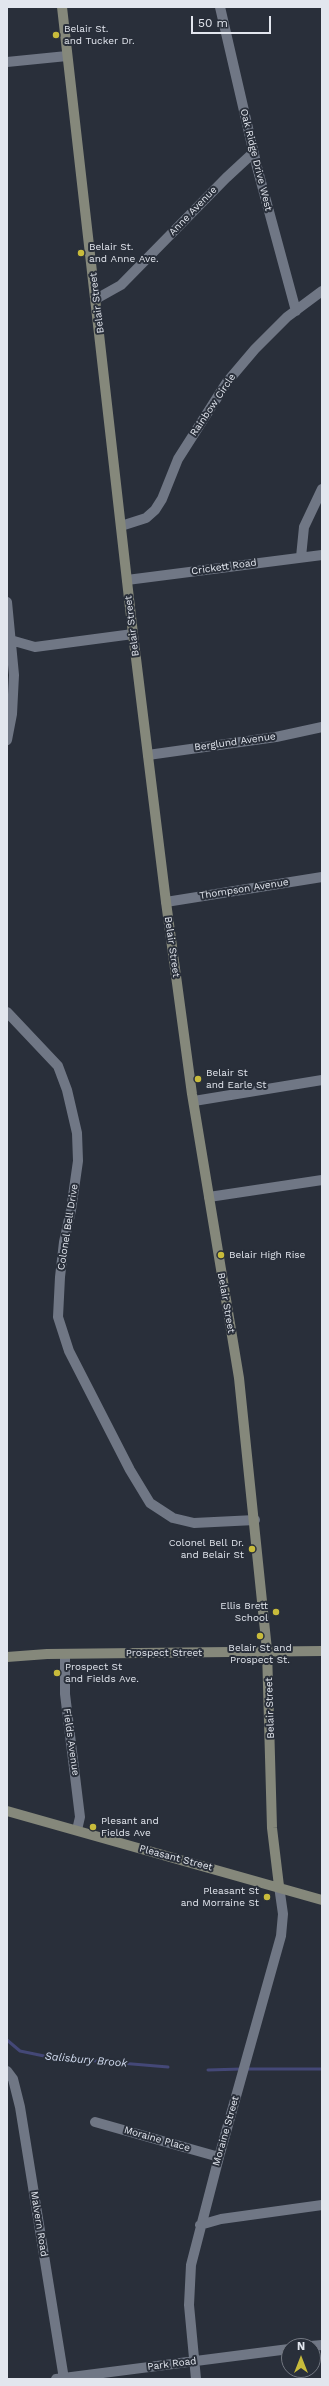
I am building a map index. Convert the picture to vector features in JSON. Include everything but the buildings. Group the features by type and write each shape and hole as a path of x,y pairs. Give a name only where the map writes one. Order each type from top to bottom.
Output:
{"main road":[{"name":"Belair Street","path":"62,7 133,634 166,902 194,1101 239,1378 255,1520 267,1650 272,1828 279,1886"},
{"name":"Prospect Street","path":"7,1657 65,1654 267,1650 322,1651"},
{"name":"Pleasant Street","path":"7,1811 279,1886 322,1900"}],"street":[{"name":"Oak Ridge Drive West","path":"220,7 253,153 296,311"},
{"path":"7,62 67,56"},
{"name":"Anne Avenue","path":"96,299 121,285 226,178 253,153"},
{"name":"Rainbow Circle","path":"121,526 146,518 155,510 162,499 184,450 227,382 255,349 296,311 322,291"},
{"path":"301,557 304,527 322,490"},
{"name":"Crickett Road","path":"127,580 322,555"},
{"path":"7,602 13,696 7,740"},
{"path":"9,640 35,647 133,634"},
{"name":"Berglund Avenue","path":"148,755 276,737 322,727"},
{"name":"Thompson Avenue","path":"166,902 322,877"},
{"name":"Colonel Bell Drive","path":"7,1012 58,1066 67,1090 77,1133 78,1161 71,1210 64,1242 58,1317 69,1351 130,1470 150,1503 173,1518 194,1523 255,1520"},
{"path":"194,1101 322,1080"},
{"path":"209,1197 322,1180"},
{"name":"Fields Avenue","path":"65,1654 65,1694 80,1817 77,1830"},
{"name":"Moraine Street","path":"196,2379 193,2361 189,2305 191,2265 200,2225 281,1936 283,1914 279,1886"},
{"name":"Malvern Road","path":"7,2071 13,2079 20,2107 61,2379"},
{"name":"Moraine Place","path":"95,2122 219,2156"},
{"path":"200,2225 221,2219 322,2205"},
{"name":"Park Road","path":"61,2379 281,2350"}],"waterway":[{"name":"Salisbury Brook","path":"7,2040 20,2051 49,2057 168,2067"},
{"name":"Salisbury Brook","path":"208,2070 241,2069"},
{"name":"Salisbury Brook","path":"246,2069 322,2069"}],"place":[{"name":"Belair St. and Tucker Dr.","path":"56,35"},
{"name":"Belair St. and Anne Ave.","path":"81,253"},
{"name":"Belair St and Earle St","path":"198,1079"},
{"name":"Belair High Rise","path":"221,1255"},
{"name":"Colonel Bell Dr. and Belair St","path":"252,1549"},
{"name":"Ellis Brett School","path":"276,1612"},
{"name":"Belair St and Prospect St.","path":"260,1636"},
{"name":"Prospect St and Fields Ave.","path":"57,1673"},
{"name":"Plesant and Fields Ave","path":"93,1827"},
{"name":"Pleasant St and Morraine St","path":"267,1897"}]}
